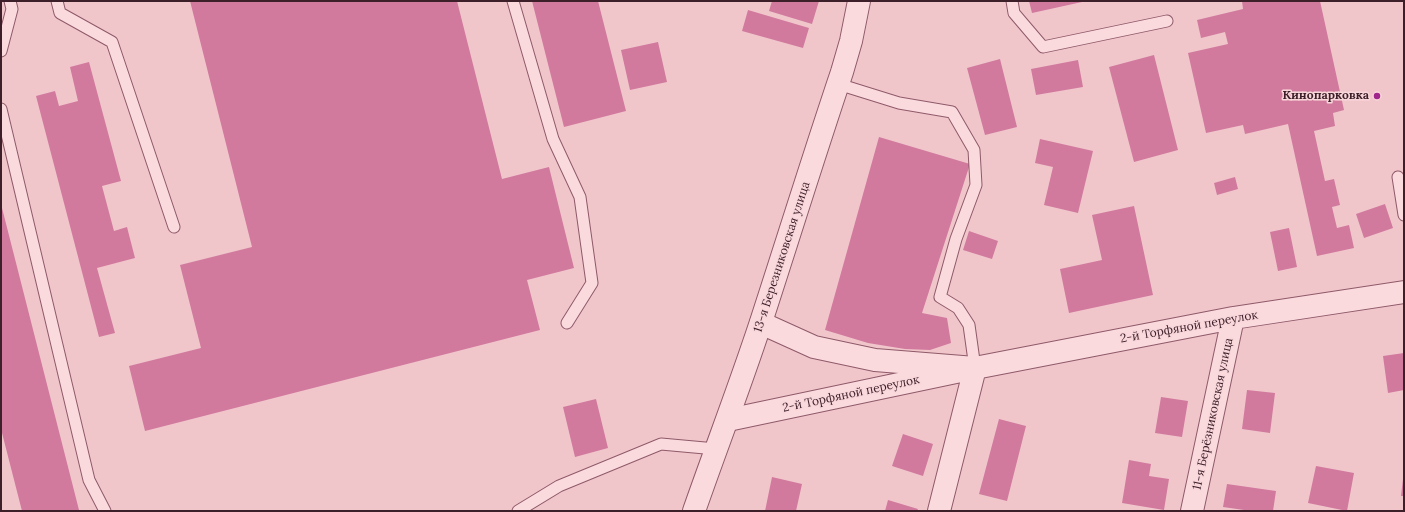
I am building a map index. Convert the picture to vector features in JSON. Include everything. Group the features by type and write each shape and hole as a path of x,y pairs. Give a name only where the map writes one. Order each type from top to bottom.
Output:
{"street":[{"name":"13-я Березниковская улица","path":"694,511 728,420 838,84 851,41 859,1"},
{"name":"2-й Торфяной переулок","path":"728,420 975,368 1233,318 1404,292"},
{"name":"11-я Берёзниковская улица","path":"1192,511 1233,318"},
{"name":"2-й Торфяной переулок","path":"760,323 814,347 875,360 975,368"},
{"path":"939,511 975,368"}],"lane":[{"path":"1,51 12,9 10,1"},
{"path":"57,1 60,13 112,42 174,227"},
{"path":"513,1 552,139 580,197 592,283 567,323"},
{"path":"1012,1 1014,13 1043,47 1167,20"},
{"path":"838,84 899,103 952,112 974,150 976,185 956,239 940,297 958,308 969,325 975,368"},
{"path":"1,109 89,480 105,511"},
{"path":"1398,177 1404,215"},
{"path":"518,511 559,486 660,444 716,449"}],"building":[{"path":"190,1 457,1 502,179 549,167 574,268 527,280 540,330 145,431 129,366 201,348 180,265 252,247"},
{"path":"532,1 598,1 626,111 564,127"},
{"path":"772,1 819,1 812,24 769,11"},
{"path":"1029,1 1082,1 1082,2 1032,13"},
{"path":"1242,1 1320,1 1344,110 1333,113 1335,126 1314,131 1325,181 1334,179 1340,205 1332,207 1337,228 1349,225 1354,248 1317,256 1288,124 1245,134 1243,125 1206,133 1188,53 1228,44 1225,32 1201,38 1197,20 1243,9"},
{"path":"748,10 809,28 803,48 742,31"},
{"path":"658,42 667,82 630,90 621,50"},
{"path":"1154,55 1178,150 1134,162 1109,67"},
{"path":"1000,59 1017,127 985,135 967,68"},
{"path":"1078,60 1083,87 1036,95 1031,69"},
{"path":"89,62 121,181 102,186 114,231 127,227 135,258 97,268 115,333 99,337 36,96 55,91 59,106 78,101 70,67"},
{"path":"879,137 970,164 922,313 947,318 951,343 930,350 905,349 868,343 825,330"},
{"path":"1040,139 1093,151 1078,213 1044,205 1053,167 1035,163"},
{"path":"1235,177 1238,189 1217,195 1214,183"},
{"path":"1,204 79,510 76,511 22,511 1,429"},
{"path":"1385,204 1393,228 1364,238 1356,214"},
{"path":"1134,206 1153,295 1069,313 1060,269 1102,260 1092,215"},
{"path":"1289,228 1297,267 1278,271 1270,232"},
{"path":"969,231 998,241 992,259 963,250"},
{"path":"1404,353 1404,390 1388,393 1383,356"},
{"path":"1247,390 1275,393 1270,433 1242,429"},
{"path":"1161,397 1188,401 1182,437 1155,433"},
{"path":"596,399 608,448 575,457 563,407"},
{"path":"999,419 1026,426 1007,501 979,494"},
{"path":"903,434 933,444 923,476 892,466"},
{"path":"1129,460 1151,464 1149,476 1169,479 1164,510 1122,503"},
{"path":"1316,466 1354,473 1347,511 1308,503"},
{"path":"772,477 802,484 796,511 765,511"},
{"path":"1403,479 1404,496 1401,496"},
{"path":"1227,484 1276,491 1273,511 1251,511 1223,507"},
{"path":"888,500 918,509 917,511 885,511"}],"place":[{"name":"Кинопарковка","path":"1377,96"}]}
